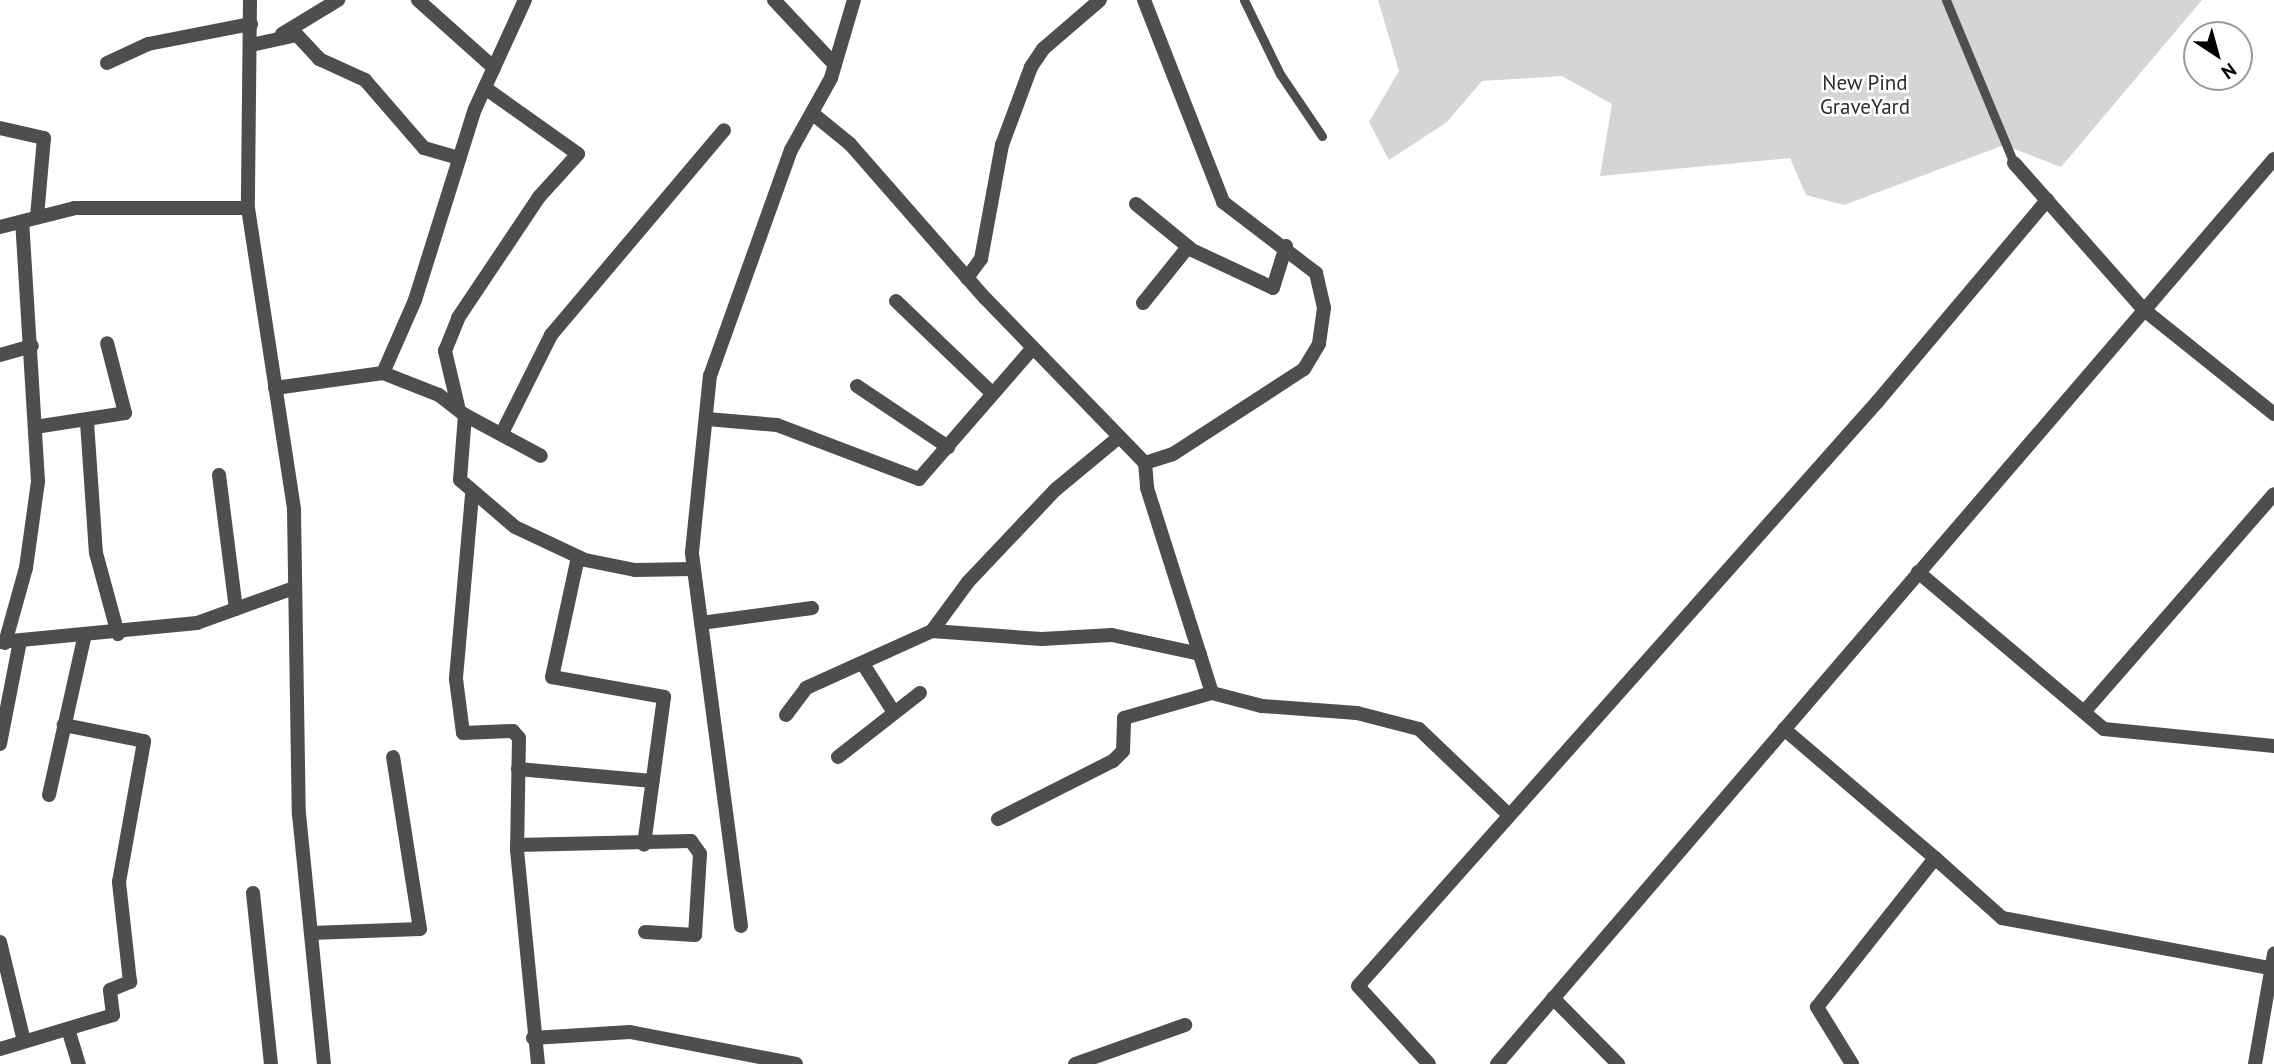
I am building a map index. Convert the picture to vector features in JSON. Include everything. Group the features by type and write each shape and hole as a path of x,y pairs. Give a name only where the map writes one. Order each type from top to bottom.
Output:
{"street":[{"path":"250,0 248,208 294,510 291,589 311,933 324,1064"},
{"path":"251,45 282,34 338,0"},
{"path":"418,0 494,68"},
{"path":"383,373 485,88 525,0"},
{"path":"774,0 835,65"},
{"path":"741,926 694,569 710,376 791,150 835,65 854,0"},
{"path":"967,278 981,259 1002,145 1031,67 1043,49 1100,0"},
{"path":"1143,0 1223,202 1286,246 1316,273 1324,308 1318,344 1304,369 1173,454 1145,463"},
{"path":"107,63 149,44 251,24"},
{"path":"282,34 297,35 319,59 351,68 424,148 460,158"},
{"path":"485,88 578,154 539,197 458,318 445,351 461,410 458,467 472,495 515,527 578,557 635,570 694,569"},
{"path":"812,113 850,144 1032,349 1145,463 1146,488 1212,693"},
{"path":"0,128 44,138 37,217"},
{"path":"502,433 551,335 724,130"},
{"path":"1497,1064 2274,159"},
{"path":"2014,163 2143,309 2274,414"},
{"path":"1429,1064 1358,986 1508,814 1878,401 2047,200"},
{"path":"1136,204 1188,247 1273,288 1286,246"},
{"path":"0,227 75,208 248,208"},
{"path":"0,744 8,642 26,568 38,481 32,346 22,221"},
{"path":"1143,303 1188,247"},
{"path":"896,301 993,394"},
{"path":"35,427 87,422 125,413 107,343"},
{"path":"0,355 32,346"},
{"path":"707,419 777,425 919,479 1032,349"},
{"path":"275,388 383,373 461,410 541,456"},
{"path":"857,386 948,447"},
{"path":"87,422 96,553 118,634"},
{"path":"786,715 806,688 932,631 968,582 1055,490 1119,437"},
{"path":"219,475 236,609"},
{"path":"2084,712 2274,494"},
{"path":"472,495 456,679 463,733 513,731 518,769 517,845 533,1038 538,1064"},
{"path":"578,557 552,677 661,693 644,845"},
{"path":"1918,572 2104,729 2274,746"},
{"path":"8,642 85,634 118,634 197,624 291,589"},
{"path":"701,623 812,608"},
{"path":"932,631 1042,639 1112,635 1200,654"},
{"path":"49,795 85,634"},
{"path":"863,664 893,711"},
{"path":"838,757 893,711 920,693"},
{"path":"998,819 1113,761 1123,751 1124,718 1212,693 1262,706 1357,713 1419,729 1508,814"},
{"path":"0,1049 113,1015 110,990 130,982 119,881 144,741 64,725"},
{"path":"1784,729 2002,918 2273,969"},
{"path":"311,933 420,929 393,757"},
{"path":"518,769 652,781"},
{"path":"517,845 644,845 691,841 700,854 695,935 645,932"},
{"path":"1852,1064 1817,1007 1935,858"},
{"path":"253,893 271,1064"},
{"path":"0,942 24,1041"},
{"path":"2255,1064 2274,954"},
{"path":"1553,998 1618,1064"},
{"path":"1074,1064 1185,1025"},
{"path":"68,1029 79,1064"},
{"path":"533,1038 630,1032 796,1064"}],"lane":[{"path":"1244,0 1280,74 1322,136"},
{"path":"1946,0 2014,163"}],"green space":[{"name":"New Pind GraveYard","path":"1378,0 2202,0 2061,167 2004,145 1844,205 1806,195 1790,158 1600,176 1612,104 1562,76 1482,81 1447,122 1389,160 1369,122 1399,71"}]}
